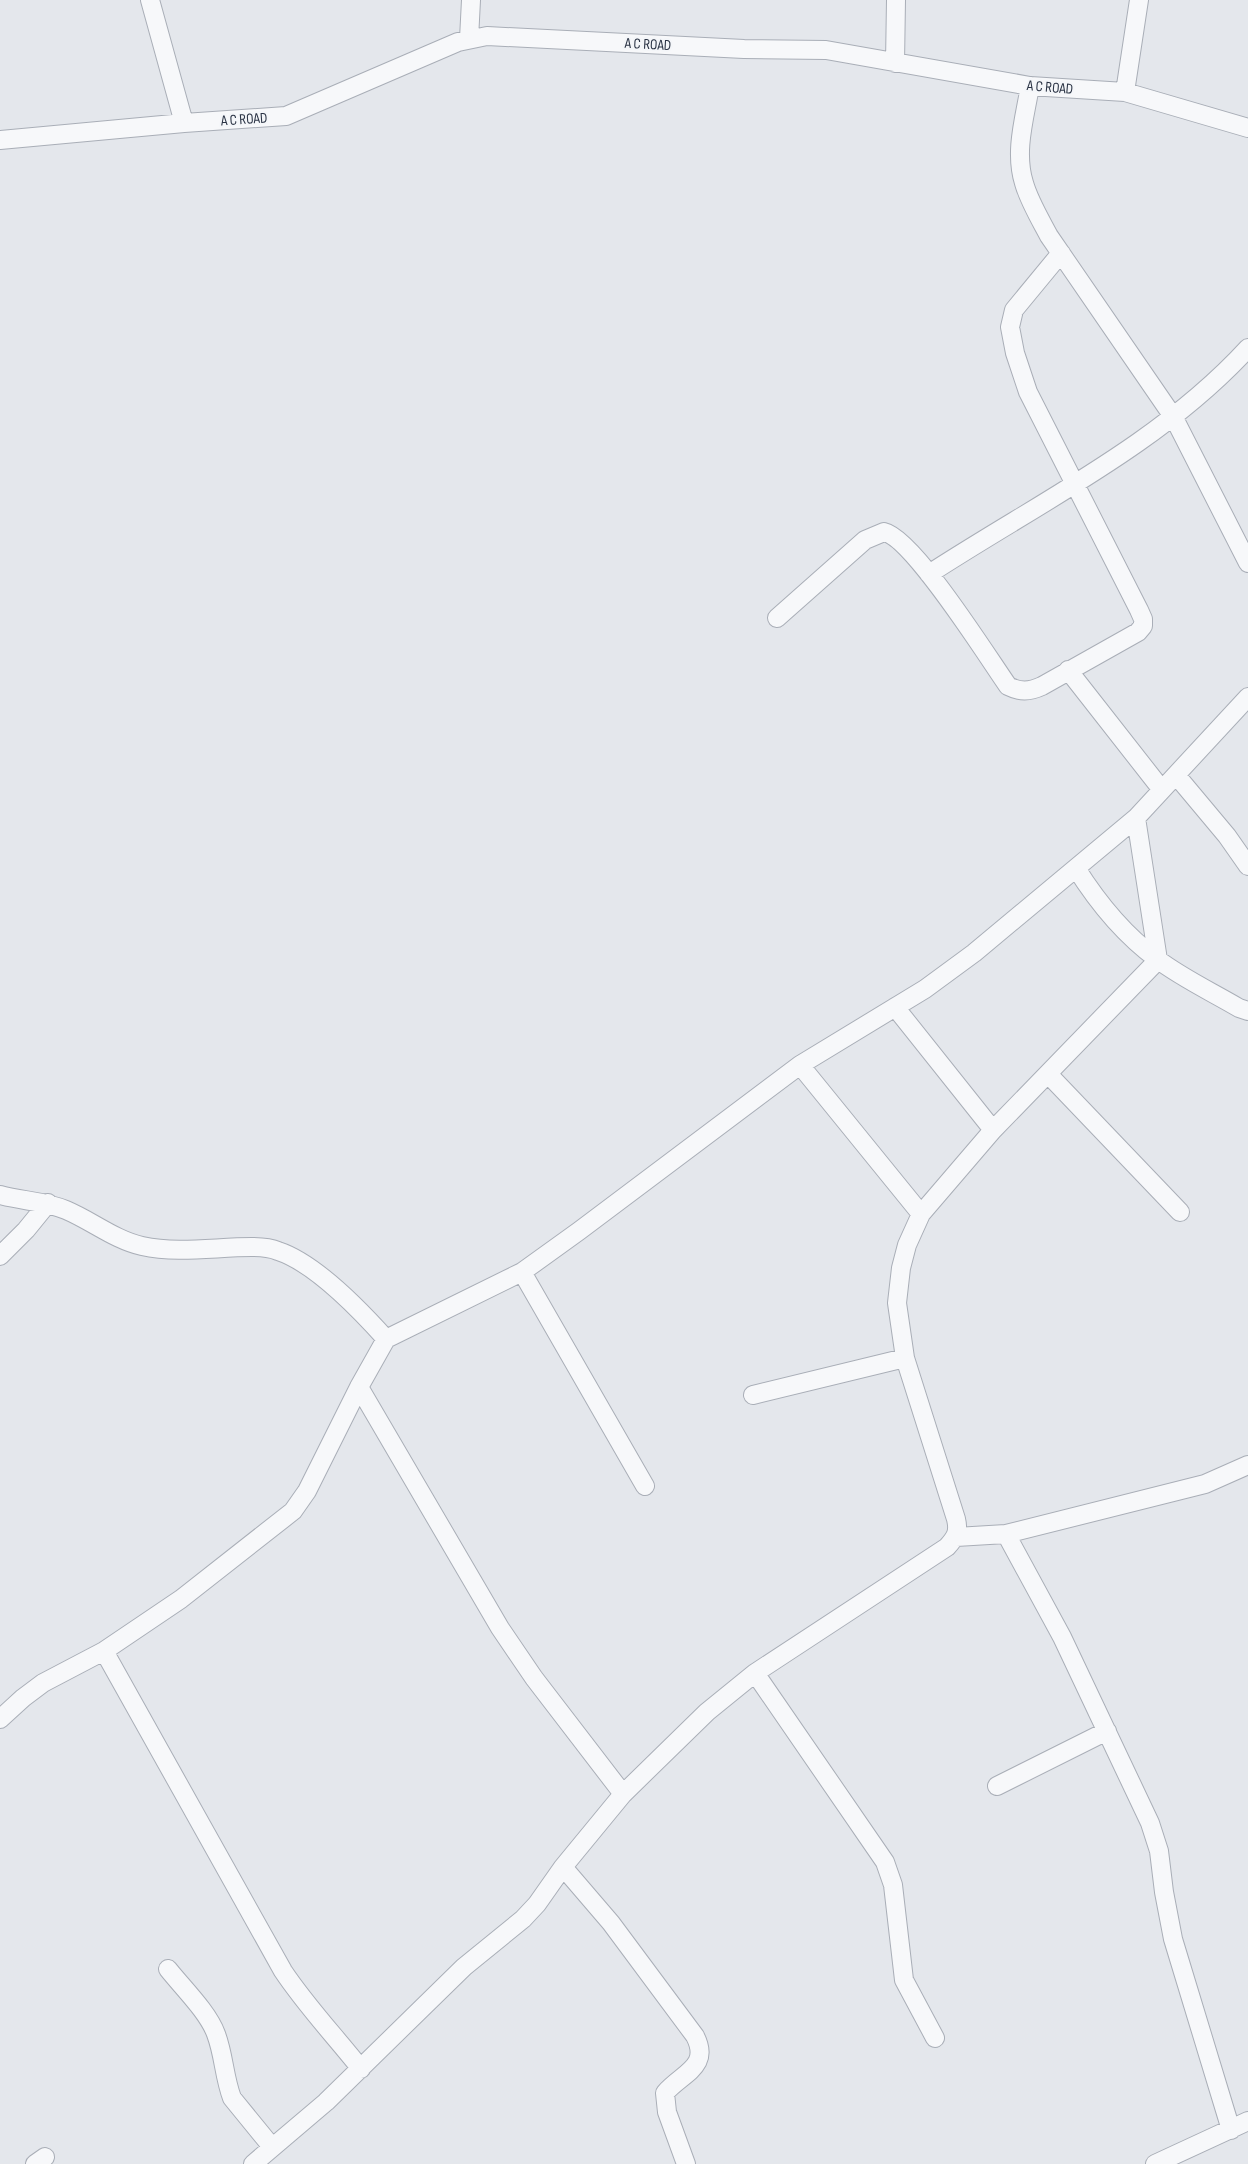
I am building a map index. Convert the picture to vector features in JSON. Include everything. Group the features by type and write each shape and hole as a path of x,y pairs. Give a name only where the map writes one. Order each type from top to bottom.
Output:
{"street":[{"path":"150,0 184,123"},
{"path":"469,39 471,0"},
{"path":"895,63 896,0"},
{"path":"1125,92 1139,0"},
{"name":"A C ROAD","path":"0,140 184,123 286,116 458,42 487,36 744,49 826,50 1030,86 1125,92 1248,128"},
{"path":"1030,86 1019,148 1024,185 1049,236 1174,418 1248,563"},
{"path":"777,618 865,540 884,532 897,538 907,546 1008,686 1019,692 1033,690 1138,632 1143,626 1143,619 1028,392 1020,372 1010,327 1014,310 1061,253"},
{"path":"929,574 1075,483 1174,418 1223,375 1248,348"},
{"path":"1068,670 1162,790"},
{"path":"0,1719 43,1683 104,1651 181,1599 293,1511 307,1491 358,1387 386,1339 522,1272 800,1065 925,988 974,953 1136,818 1248,697"},
{"path":"1176,775 1227,836 1248,866"},
{"path":"1136,818 1158,960"},
{"path":"1076,868 1092,894 1130,938 1158,960 1239,1008 1248,1011"},
{"path":"253,2164 362,2069 464,1967 523,1919 537,1904 563,1867 623,1794 707,1712 755,1674 947,1547 956,1537 958,1529 956,1519 905,1358 897,1302 900,1268 906,1245 922,1214 993,1130 1158,960"},
{"path":"895,1007 993,1130"},
{"path":"800,1065 922,1214"},
{"path":"1048,1074 1180,1212"},
{"path":"0,1194 48,1203 120,1238 141,1246 179,1251 253,1247 277,1250 297,1260 325,1280 369,1319 386,1339"},
{"path":"0,1256 26,1230 48,1203"},
{"path":"522,1272 645,1486"},
{"path":"753,1395 905,1358"},
{"path":"358,1387 500,1628 534,1678 623,1794"},
{"path":"956,1537 1006,1534 1206,1484 1248,1465"},
{"path":"1006,1534 1062,1636 1155,1837 1173,1939 1231,2130"},
{"path":"104,1651 283,1971 307,2006 362,2069"},
{"path":"755,1674 885,1862 893,1885 904,1980 935,2038"},
{"path":"998,1786 1107,1731"},
{"path":"563,1867 610,1923 700,2045 699,2061 692,2070 672,2085 665,2093 667,2112 686,2164"},
{"path":"168,1969 210,2022 219,2042 228,2089 232,2098 272,2148"},
{"path":"1155,2164 1248,2122"}]}
